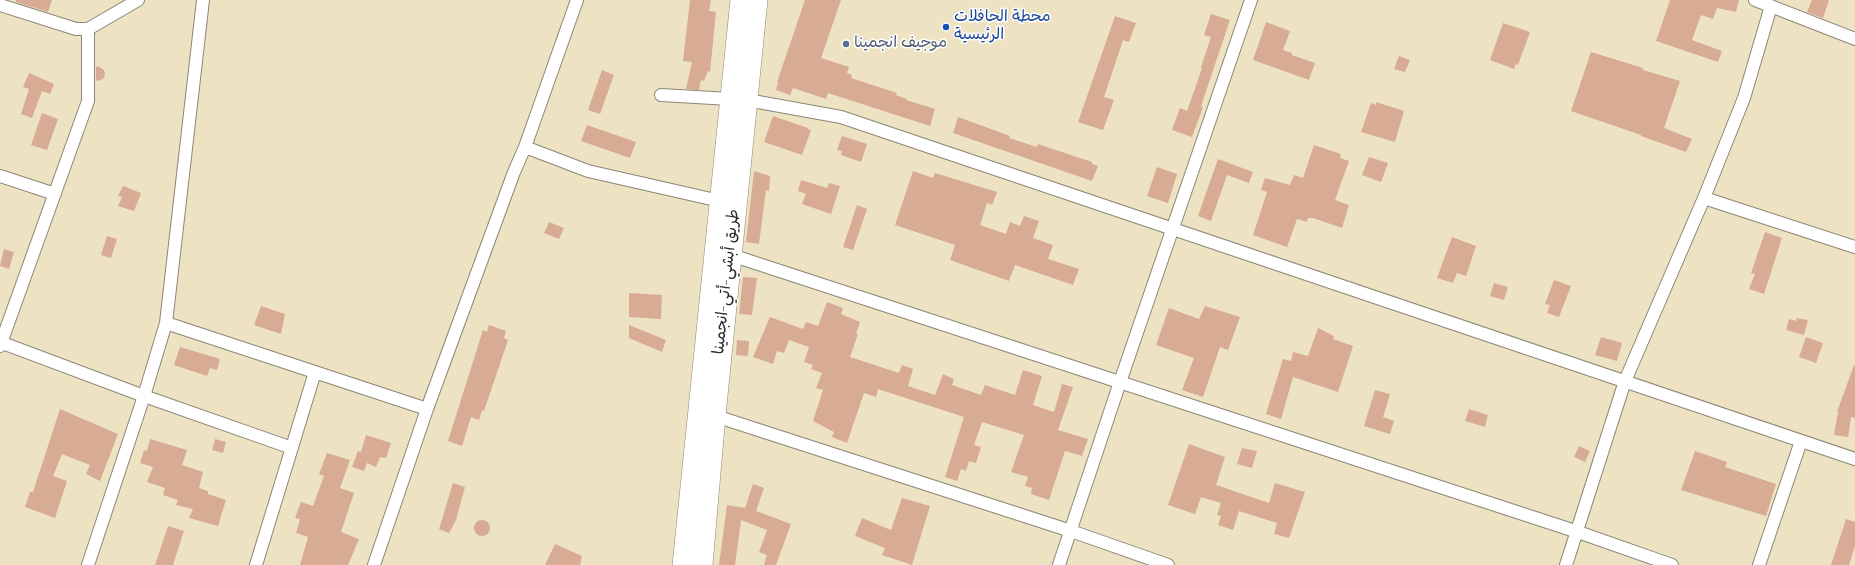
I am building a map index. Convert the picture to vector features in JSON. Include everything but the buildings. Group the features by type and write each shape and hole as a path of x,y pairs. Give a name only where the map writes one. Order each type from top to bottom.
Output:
{"highway":[{"path":"683,565 707,413 720,201 739,99 741,0"},
{"name":"طريق أبشي-أتي-انجمينا","path":"702,565 707,413 731,255 739,99 757,0"}],"street":[{"path":"0,5 76,29 88,29 138,0"},
{"path":"88,565 144,396 166,323 203,0"},
{"path":"374,565 427,409 512,179 525,148 577,0"},
{"path":"1059,565 1251,0"},
{"path":"1755,0 1855,39"},
{"path":"1566,565 1578,532 1625,381 1704,198 1744,98 1771,6"},
{"path":"88,29 88,101 0,344 292,448"},
{"path":"661,95 739,99 841,117 1855,459"},
{"path":"525,148 588,171 720,201"},
{"path":"0,176 55,194"},
{"path":"1704,198 1855,247"},
{"path":"731,255 1578,532 1672,565"},
{"path":"166,323 427,409"},
{"path":"256,565 315,372"},
{"path":"707,413 1071,531 1168,565"},
{"path":"1759,565 1801,441"}],"place":[{"name":"محطة الحافلات الرئيسية","path":"946,27"},
{"name":"موجيف انجمينا","path":"846,44"}]}
